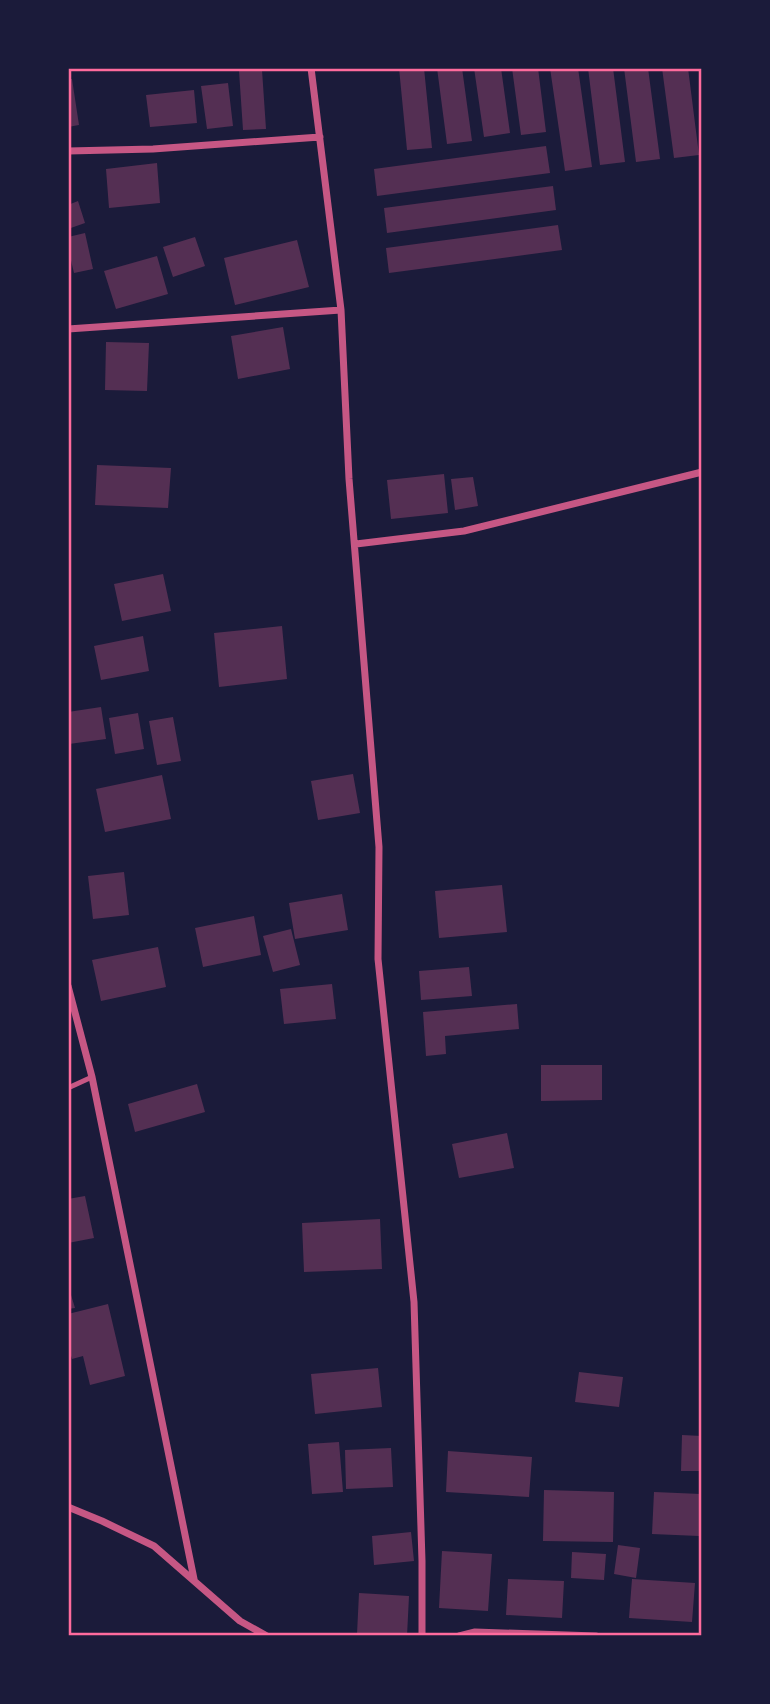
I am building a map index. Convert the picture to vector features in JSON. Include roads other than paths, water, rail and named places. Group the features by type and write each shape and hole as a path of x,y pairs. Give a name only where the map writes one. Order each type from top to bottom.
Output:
{"street":[{"path":"311,68 341,310 344,399 379,847 378,959 414,1302 422,1636"},
{"path":"68,152 320,137"},
{"path":"68,329 341,310"},
{"path":"356,544 464,531 702,472"},
{"path":"68,986 92,1077 194,1579"},
{"path":"68,1507 154,1546 240,1621 267,1636"},
{"path":"459,1636 475,1632 596,1636"}],"lane":[{"path":"68,1088 92,1077"}]}
